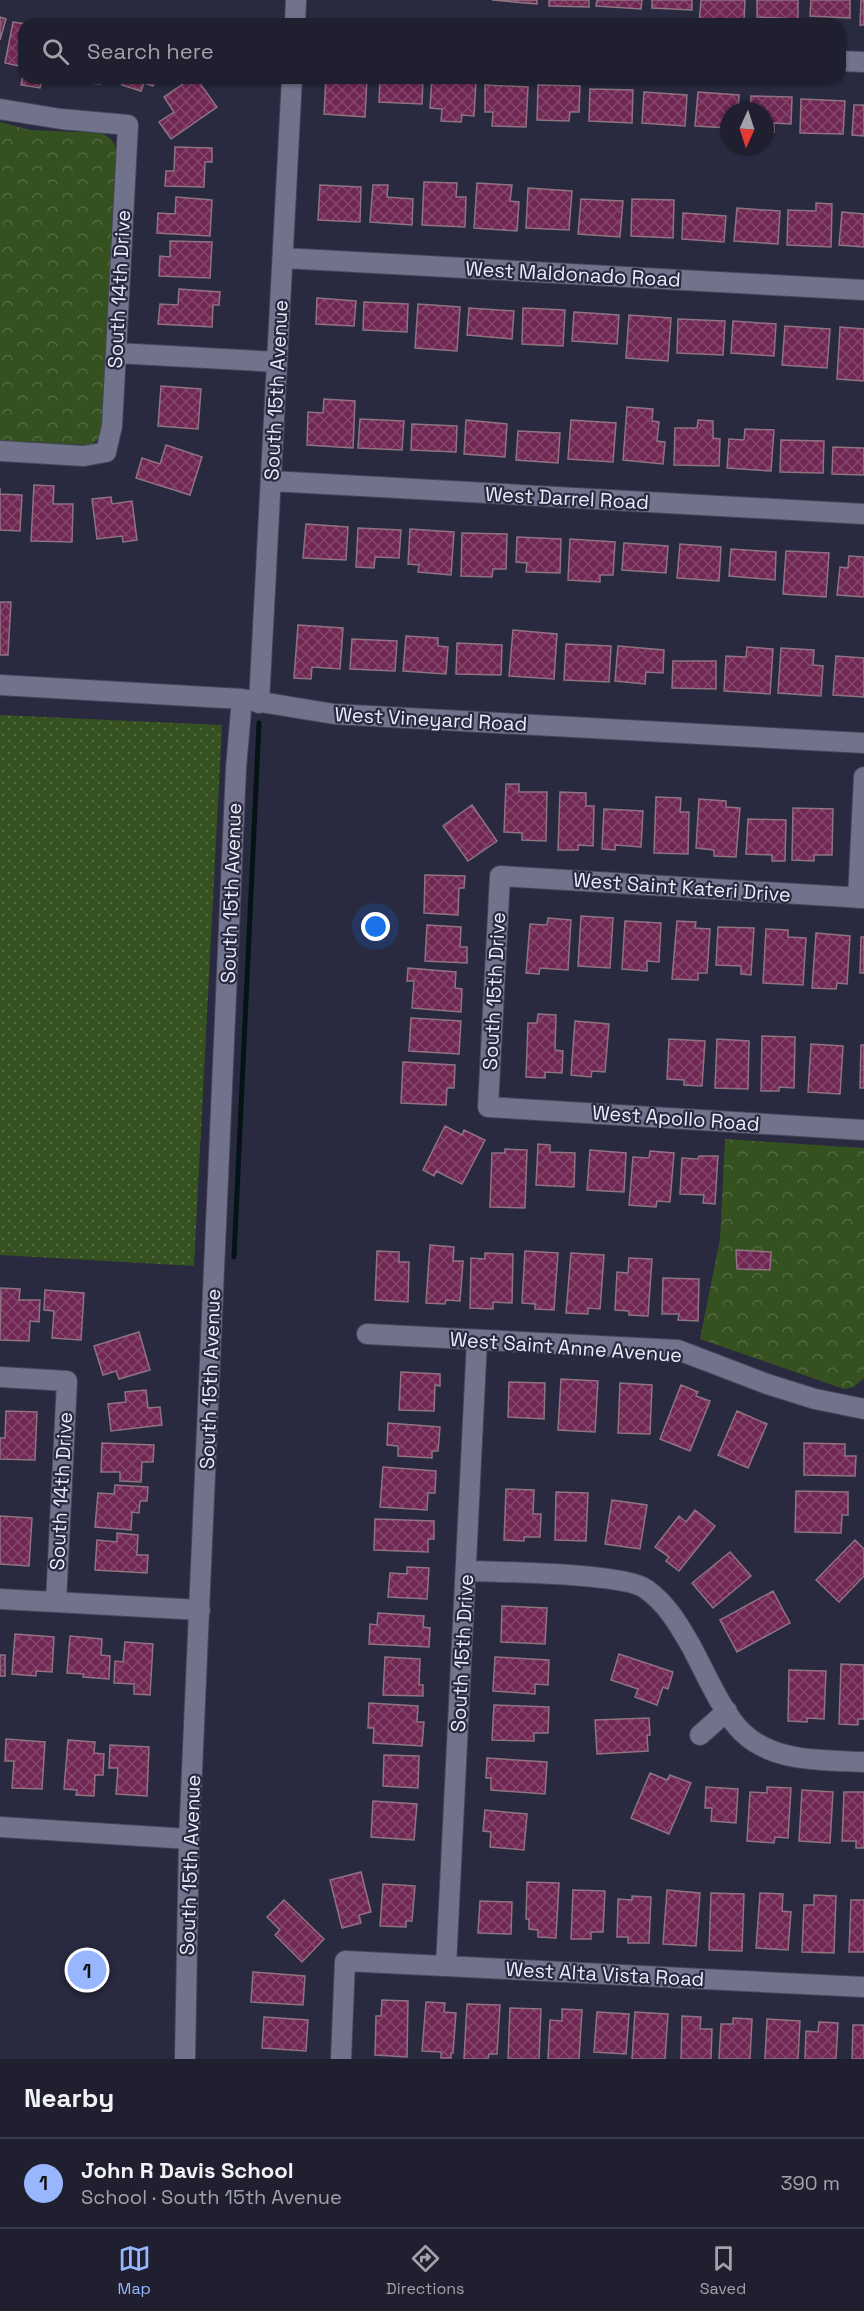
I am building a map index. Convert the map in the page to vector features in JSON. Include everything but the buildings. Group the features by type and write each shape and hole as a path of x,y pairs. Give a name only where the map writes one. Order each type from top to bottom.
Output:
{"street":[{"path":"295,18 296,0"},
{"path":"846,61 864,62"},
{"name":"South 15th Avenue","path":"185,2059 189,1839 235,780 239,713 251,701 271,481 292,84"},
{"name":"South 14th Drive","path":"0,109 61,120 128,124 111,434 106,452 84,456 0,451"},
{"name":"West Maldonado Road","path":"283,258 864,290"},
{"path":"116,353 277,362"},
{"name":"West Darrel Road","path":"271,481 864,514"},
{"name":"West Vineyard Road","path":"0,685 251,701 334,714 864,743"},
{"path":"861,898 864,777"},
{"name":"West Saint Kateri Drive","path":"500,876 861,898"},
{"name":"South 15th Drive","path":"488,1107 500,876"},
{"name":"West Apollo Road","path":"488,1107 864,1130"},
{"name":"West Saint Anne Avenue","path":"367,1334 678,1350 767,1384 815,1399 864,1409"},
{"name":"South 15th Drive","path":"446,1966 477,1340"},
{"name":"South 14th Drive","path":"0,1377 67,1381 56,1602"},
{"path":"466,1571 620,1580 645,1588 674,1616 727,1711 742,1732 765,1747 786,1755 864,1762"},
{"path":"0,1599 200,1610"},
{"path":"700,1735 727,1711"},
{"path":"0,1827 189,1839"},
{"name":"West Alta Vista Road","path":"341,2059 345,1961 864,1987"}],"green space":[{"path":"0,122 30,130 101,133 111,139 117,152 103,427 99,439 90,445 0,441"},
{"path":"0,715 222,725 194,1266 0,1255"},
{"path":"725,1139 864,1148 864,1378 854,1387 844,1389 700,1339 720,1239"}],"waterway":[{"path":"234,1257 259,723"}],"place":[{"name":"John R Davis School","path":"87,1970"}]}
